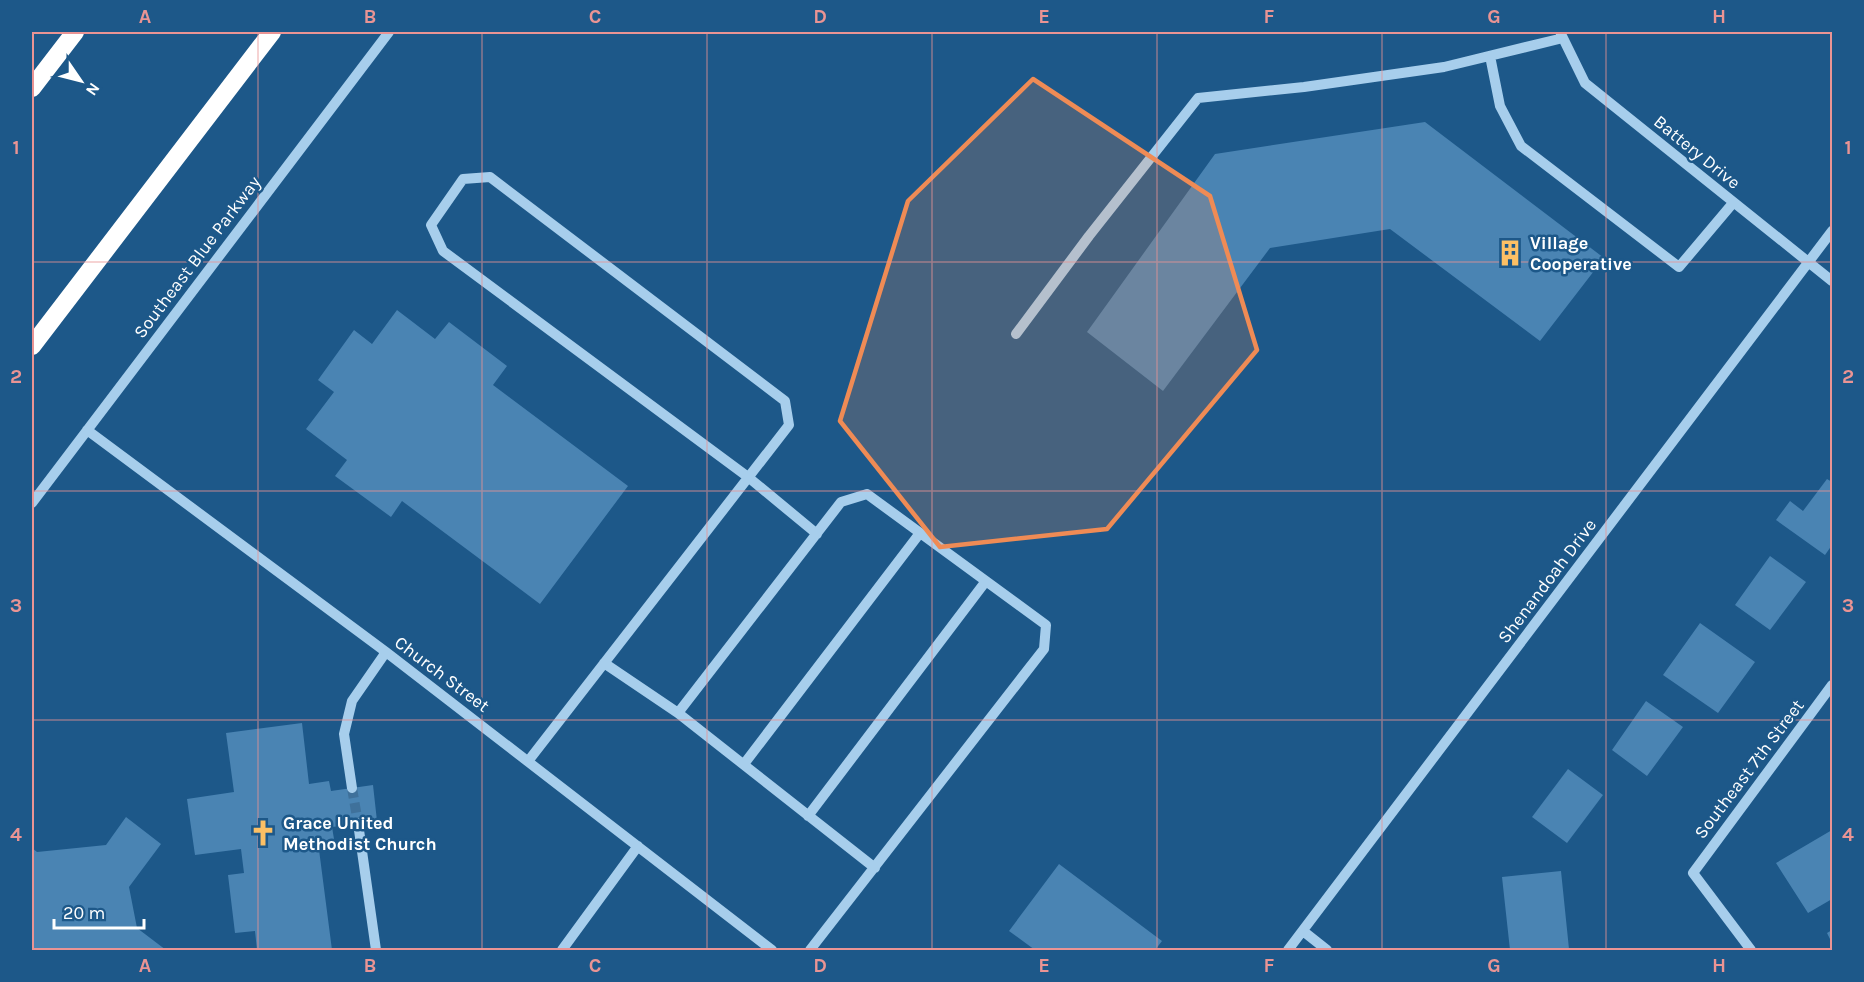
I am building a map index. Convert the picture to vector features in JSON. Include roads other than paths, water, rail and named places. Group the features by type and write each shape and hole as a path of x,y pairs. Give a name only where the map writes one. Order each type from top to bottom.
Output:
{"highway":[{"path":"32,88 75,32"},
{"path":"32,346 272,32"}],"street":[{"name":"Southeast Blue Parkway","path":"32,503 389,32"},
{"path":"1016,334 1198,98 1304,87 1444,67 1561,35"},
{"name":"Battery Drive","path":"1561,35 1585,83 1833,281"},
{"path":"1490,56 1500,106 1521,146 1679,267 1733,203"},
{"path":"529,760 604,663 748,477 789,424 785,401 490,177 463,179 431,225 443,251 748,477 817,534"},
{"name":"Shenandoah Drive","path":"1288,951 1833,231"},
{"name":"Church Street","path":"87,430 529,760 772,951"},
{"path":"678,713 841,502 867,494 1046,625 1044,649 810,951"},
{"path":"744,764 920,533"},
{"path":"808,816 986,581"},
{"path":"352,788 344,734 352,701 386,652"},
{"path":"604,663 678,713 875,868"},
{"name":"Southeast 7th Street","path":"1751,951 1693,873 1833,685"},
{"path":"358,823 375,951"},
{"path":"562,951 638,846"},
{"path":"1303,931 1327,951"}],"tunnel":[{"path":"352,788 358,823"}],"place":[{"name":"Village Cooperative","path":"1510,253"},
{"name":"Grace United Methodist Church","path":"263,833"}]}
